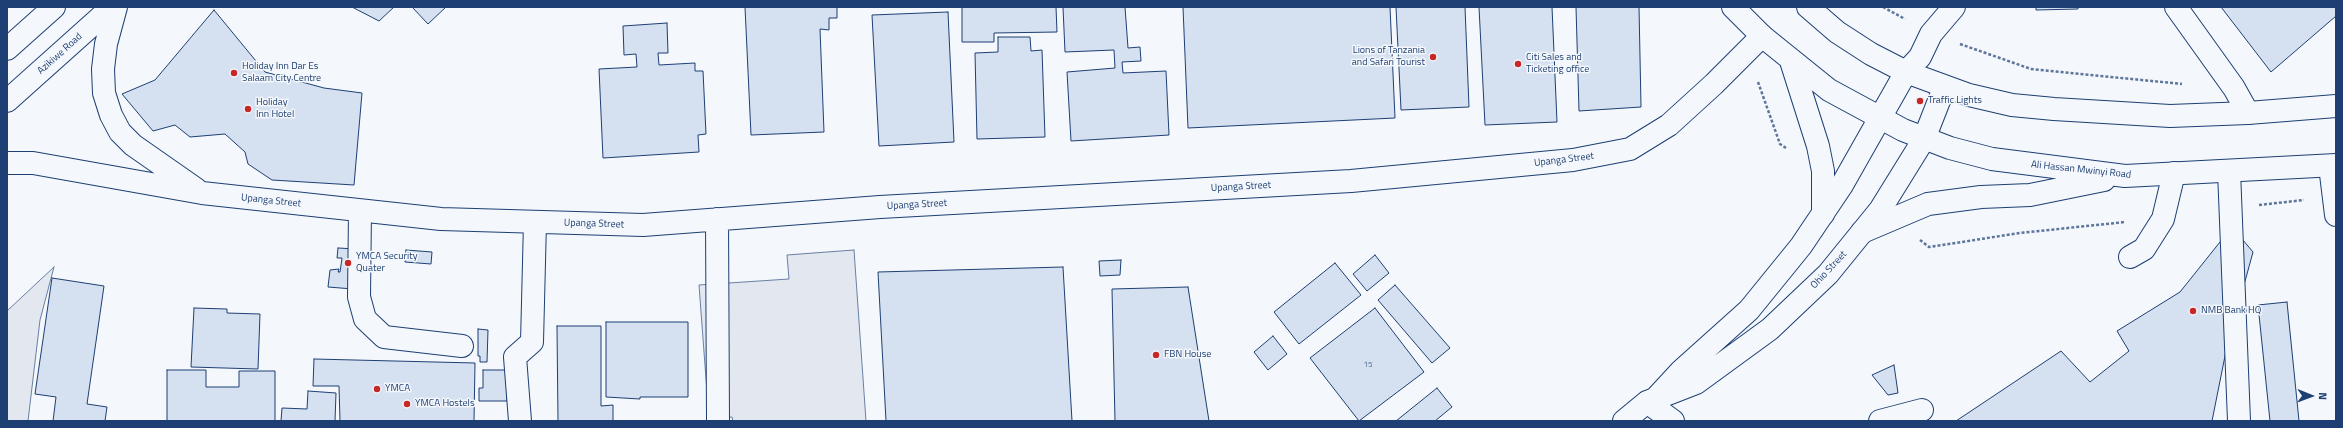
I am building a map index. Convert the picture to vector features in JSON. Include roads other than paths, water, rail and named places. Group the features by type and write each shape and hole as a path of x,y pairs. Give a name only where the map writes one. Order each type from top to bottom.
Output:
{"main road":[{"path":"7,49 54,7"},
{"name":"Azikiwe Road","path":"7,101 112,7"},
{"path":"116,7 106,44 103,69 104,93 110,115 120,132 133,145 202,193"},
{"name":"Ali Hassan Mwinyi Road","path":"1733,7 1762,36 1791,61 1829,90 1903,130 1950,148 1992,159 2125,176 2333,165"},
{"path":"1808,7 1837,32 1871,54 1906,72 1944,88 2012,105 2170,116 2248,113 2336,106"},
{"name":"Ohio Street","path":"1624,421 1652,400 1681,371 1749,310 1801,246 1842,184 1906,72 1920,57 1931,34 1954,7"},
{"path":"2176,7 2234,88 2248,113"},
{"name":"Upanga Street","path":"7,164 32,163 202,193 441,219 643,225 888,206 1351,181 1573,160 1630,149 1669,125 1714,84 1762,36"},
{"path":"1791,61 1810,116 1818,146 1823,171 1823,214"},
{"name":"Ohio Street","path":"1652,400 1696,383 1770,329 1828,274 1880,210 1924,139 1944,88"},
{"path":"2333,165 2336,215"},
{"path":"2229,171 2239,421"},
{"path":"2130,257 2144,249 2163,219 2174,173"},
{"path":"1862,232 1928,204 1981,197 2030,195 2125,176"},
{"path":"360,211 359,297 365,319 384,337 462,346"},
{"path":"718,219 718,421"},
{"path":"520,421 515,357 532,342 535,222"},
{"path":"1652,400 1673,421"},
{"path":"1880,421 1922,410"}],"place":[{"name":"Lions of Tanzania and Safari Tourist","path":"1433,57"},
{"name":"Citi Sales and Ticketing office","path":"1518,64"},
{"name":"Holiday Inn Dar Es Salaam City Centre","path":"234,73"},
{"name":"Traffic Lights","path":"1920,101"},
{"name":"Holiday Inn Hotel","path":"248,109"},
{"name":"YMCA Security Quater","path":"348,263"},
{"name":"NMB Bank HQ","path":"2193,311"},
{"name":"FBN House","path":"1156,355"},
{"name":"YMCA","path":"377,389"},
{"name":"YMCA Hostels","path":"407,404"}]}
